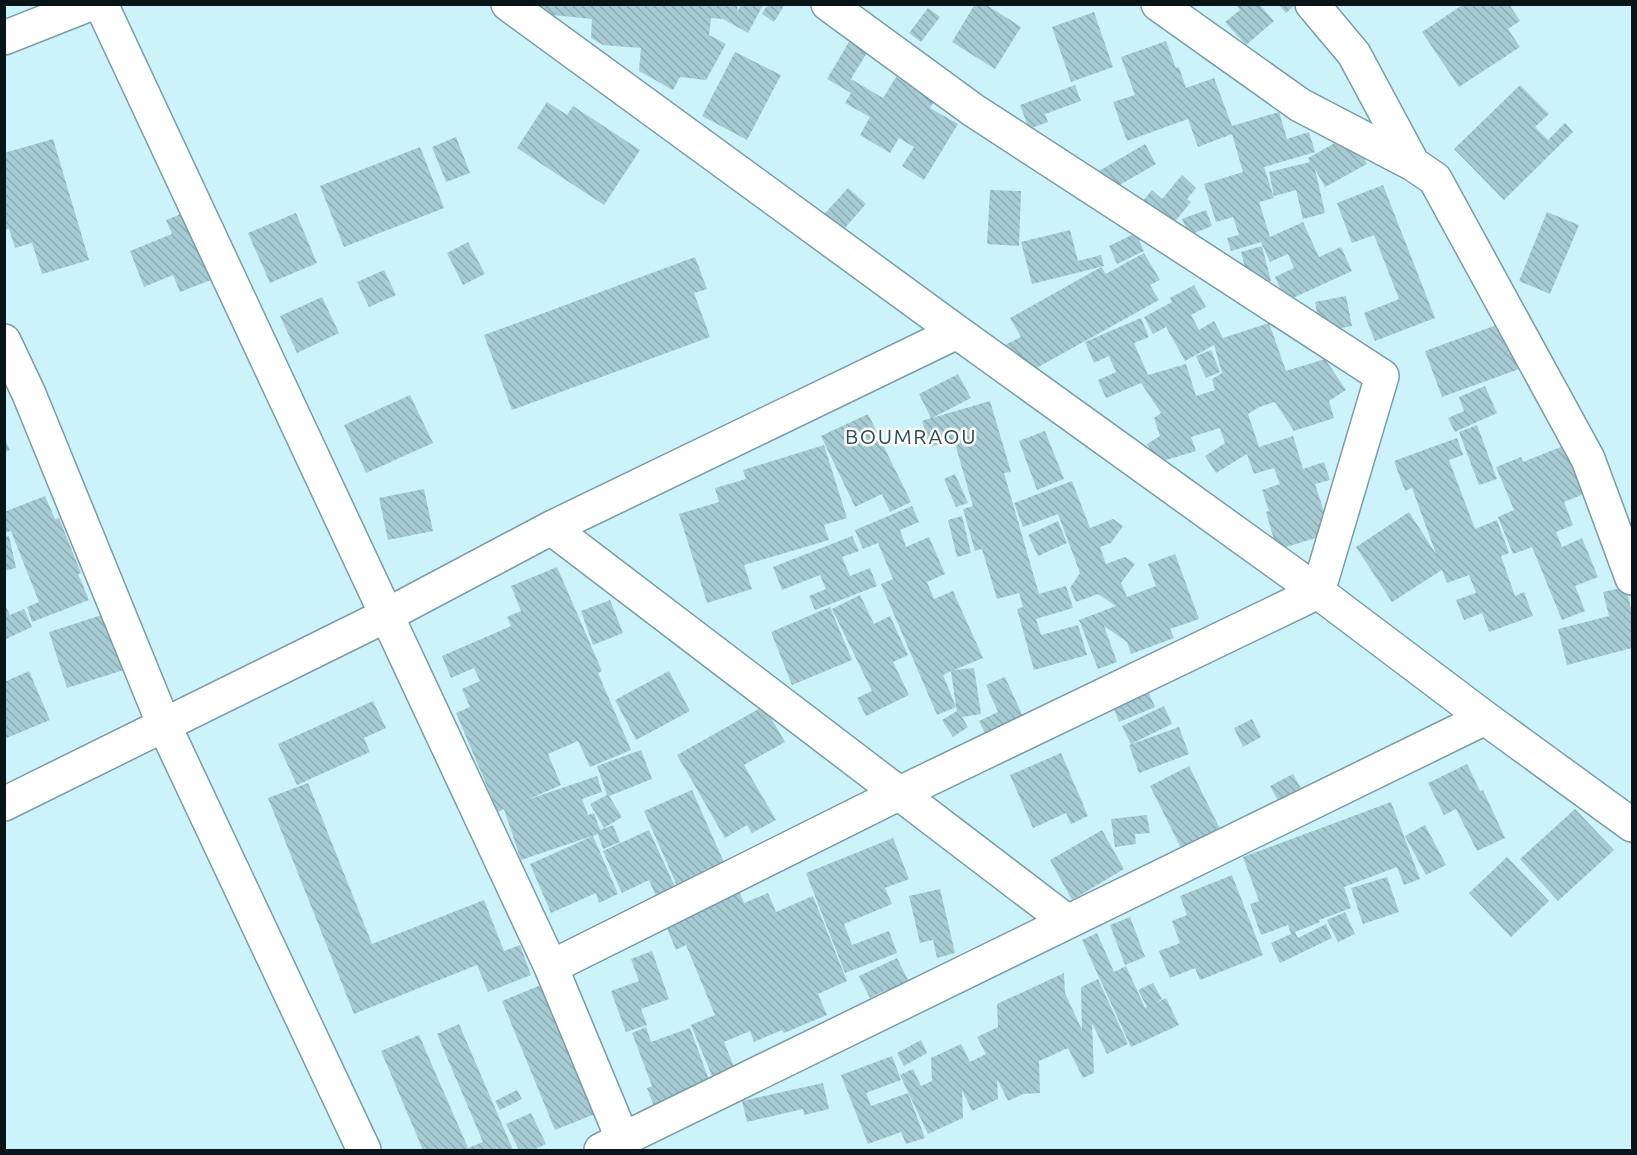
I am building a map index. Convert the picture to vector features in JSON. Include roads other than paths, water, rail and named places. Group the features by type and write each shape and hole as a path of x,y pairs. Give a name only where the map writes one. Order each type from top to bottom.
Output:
{"street":[{"path":"4,38 90,4"},
{"path":"101,4 551,967 612,1145 1485,718"},
{"path":"508,4 1318,592 1632,825"},
{"path":"551,967 900,793 1318,592 1383,376 973,110 828,4"},
{"path":"1158,4 1300,105 1413,164 1435,179 1588,459 1632,578"},
{"path":"1312,4 1354,54 1413,164"},
{"path":"4,804 387,615 551,528 957,332"},
{"path":"4,342 29,394 164,725 364,1150"},
{"path":"551,528 1068,922"}],"district":[{"name":"BOUMRAOU","path":"911,436"}]}
